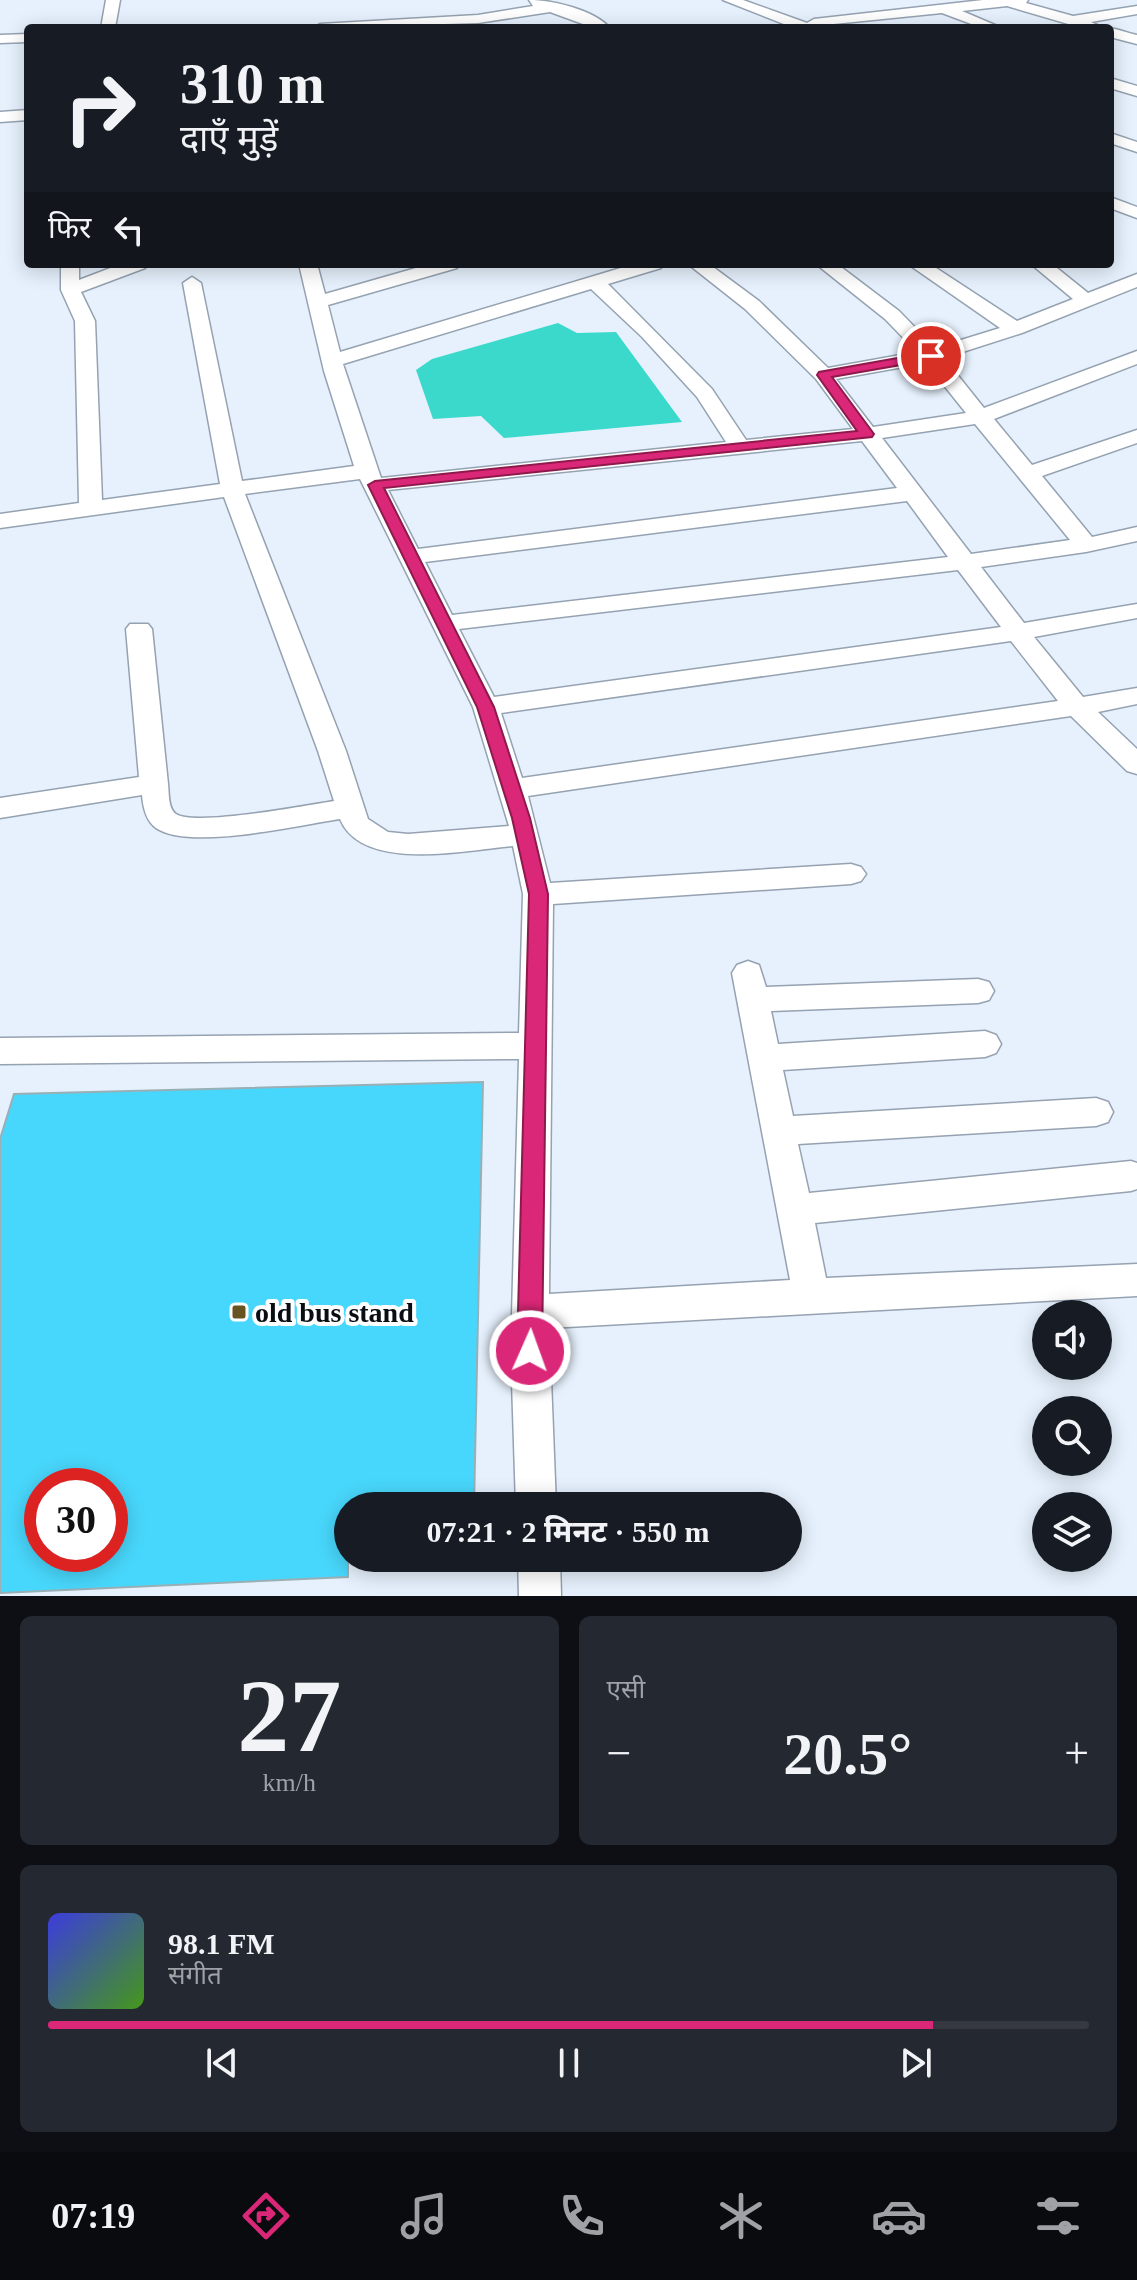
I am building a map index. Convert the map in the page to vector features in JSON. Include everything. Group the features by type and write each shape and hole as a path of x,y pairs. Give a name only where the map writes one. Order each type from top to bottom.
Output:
{"street":[{"path":"109,24 113,0"},
{"path":"531,0 598,24"},
{"path":"730,0 809,24"},
{"path":"755,2 784,1"},
{"path":"830,24 1015,1 1084,24"},
{"path":"755,2 811,24"},
{"path":"390,24 478,19 552,7"},
{"path":"942,8 984,24"},
{"path":"1071,20 1137,10"},
{"path":"907,13 934,23"},
{"path":"1114,33 1137,40"},
{"path":"0,39 24,38"},
{"path":"1114,67 1137,75"},
{"path":"1114,84 1137,91"},
{"path":"0,117 24,115"},
{"path":"1114,130 1137,138"},
{"path":"1114,139 1137,147"},
{"path":"1114,204 1137,213"},
{"path":"70,268 70,290 85,321 91,508"},
{"path":"70,290 128,268"},
{"path":"309,268 332,361 371,478 486,707 512,789 538,894 531,1312 536,1492"},
{"path":"317,302 436,268"},
{"path":"332,361 642,268"},
{"path":"702,268 752,305 823,375 915,493 963,562 1077,707 1137,765"},
{"path":"830,268 892,315 931,356 1086,545"},
{"path":"923,268 1015,329"},
{"path":"1045,268 1087,301"},
{"path":"823,375 931,356 1015,329 1137,280"},
{"path":"192,283 232,489 332,751 355,823 366,834 383,842 408,844 524,835"},
{"path":"596,283 649,333 705,393 740,447"},
{"path":"0,521 232,489 867,434 979,417 1136,359"},
{"path":"1027,474 1137,436"},
{"path":"412,557 915,493"},
{"path":"445,623 963,562 1086,545 1137,534"},
{"path":"486,707 1019,632 1137,611"},
{"path":"139,629 154,784 158,811 166,821 183,827 220,827 351,808"},
{"path":"512,789 1137,696"},
{"path":"0,808 154,784"},
{"path":"538,894 627,891 851,874"},
{"path":"811,1295 750,987 978,991"},
{"path":"765,1058 985,1044"},
{"path":"0,1051 537,1046"},
{"path":"779,1131 1096,1112"},
{"path":"794,1210 1131,1176"},
{"path":"531,1312 1137,1280"},
{"path":"539,1572 540,1596"}],"shaded area":[{"path":"558,323 577,333 616,332 682,422 504,438 481,416 433,419 416,370 432,359"}],"building":[{"name":"old bus stand","path":"483,1082 474,1492 334,1492 334,1572 348,1572 348,1577 0,1593 0,1139 14,1094"}],"place":[{"name":"old bus stand","path":"239,1312"}],"route":[{"path":"530,1351 538,894 521,818 486,707 375,485 867,434 823,375 931,356"}]}
